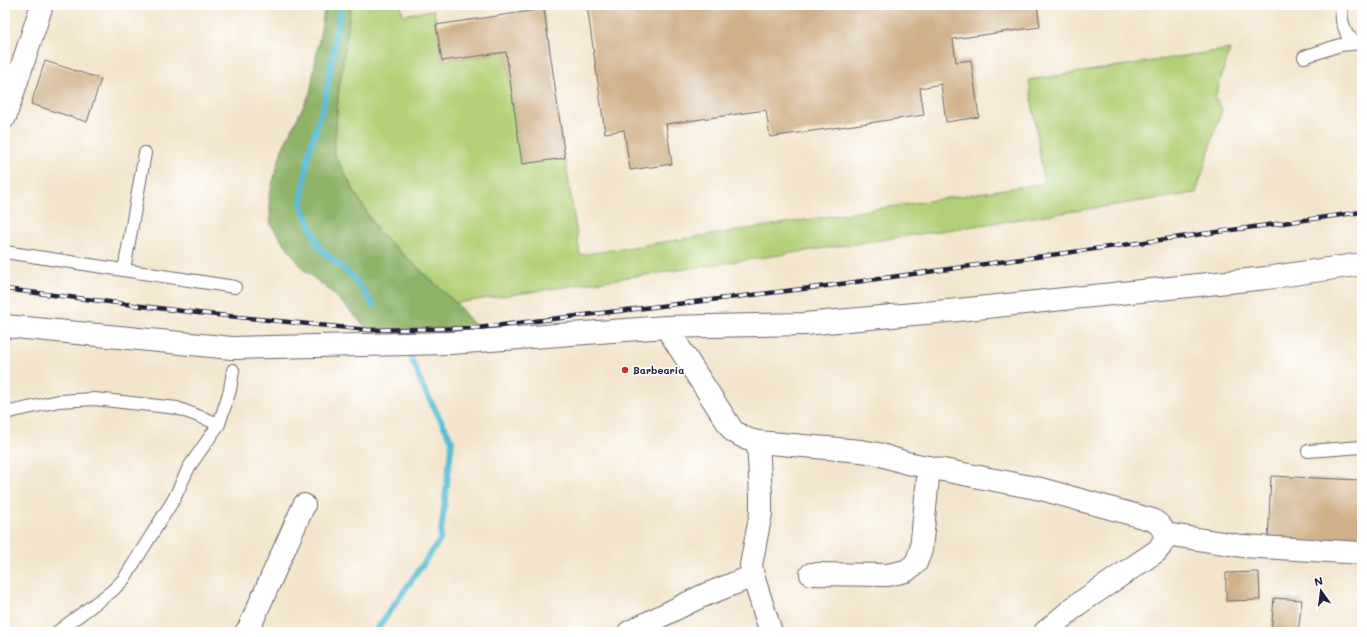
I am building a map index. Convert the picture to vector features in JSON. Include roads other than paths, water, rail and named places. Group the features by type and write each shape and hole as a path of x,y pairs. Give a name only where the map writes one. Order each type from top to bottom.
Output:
{"street":[{"path":"5,117 42,5"},
{"path":"5,326 232,348 451,343 666,327 804,324 958,310 1266,278 1362,264"},
{"path":"666,327 732,431 747,439 758,442 861,451 929,467 1041,489 1153,520 1161,525 1165,534 1164,543 1157,551 1078,604 1045,632"},
{"path":"758,442 762,496 761,513 751,565 753,576 771,632"},
{"path":"811,574 888,575 906,571 916,563 921,550 929,467"},
{"path":"246,632 304,505"},
{"path":"1165,534 1242,546 1362,553"},
{"path":"629,632 694,600 753,576"}],"lane":[{"path":"1341,5 1342,21 1347,35 1360,43"},
{"path":"1304,57 1340,45 1360,43"},
{"path":"124,270 145,153"},
{"path":"5,252 235,287"},
{"path":"57,632 124,579 174,499 189,467 218,424 228,395 233,370"},
{"path":"5,413 59,400 95,399 177,408 218,424"},
{"path":"1308,451 1362,447"}],"waterway":[{"path":"341,5 325,100 309,152 301,203 320,249 353,277 374,306"},
{"path":"375,632 440,540 452,441 422,385 411,357"}],"railway":[{"path":"5,289 198,313 368,330 477,328 819,287 1362,212"}],"place":[{"name":"Barbearia","path":"625,370"}]}
